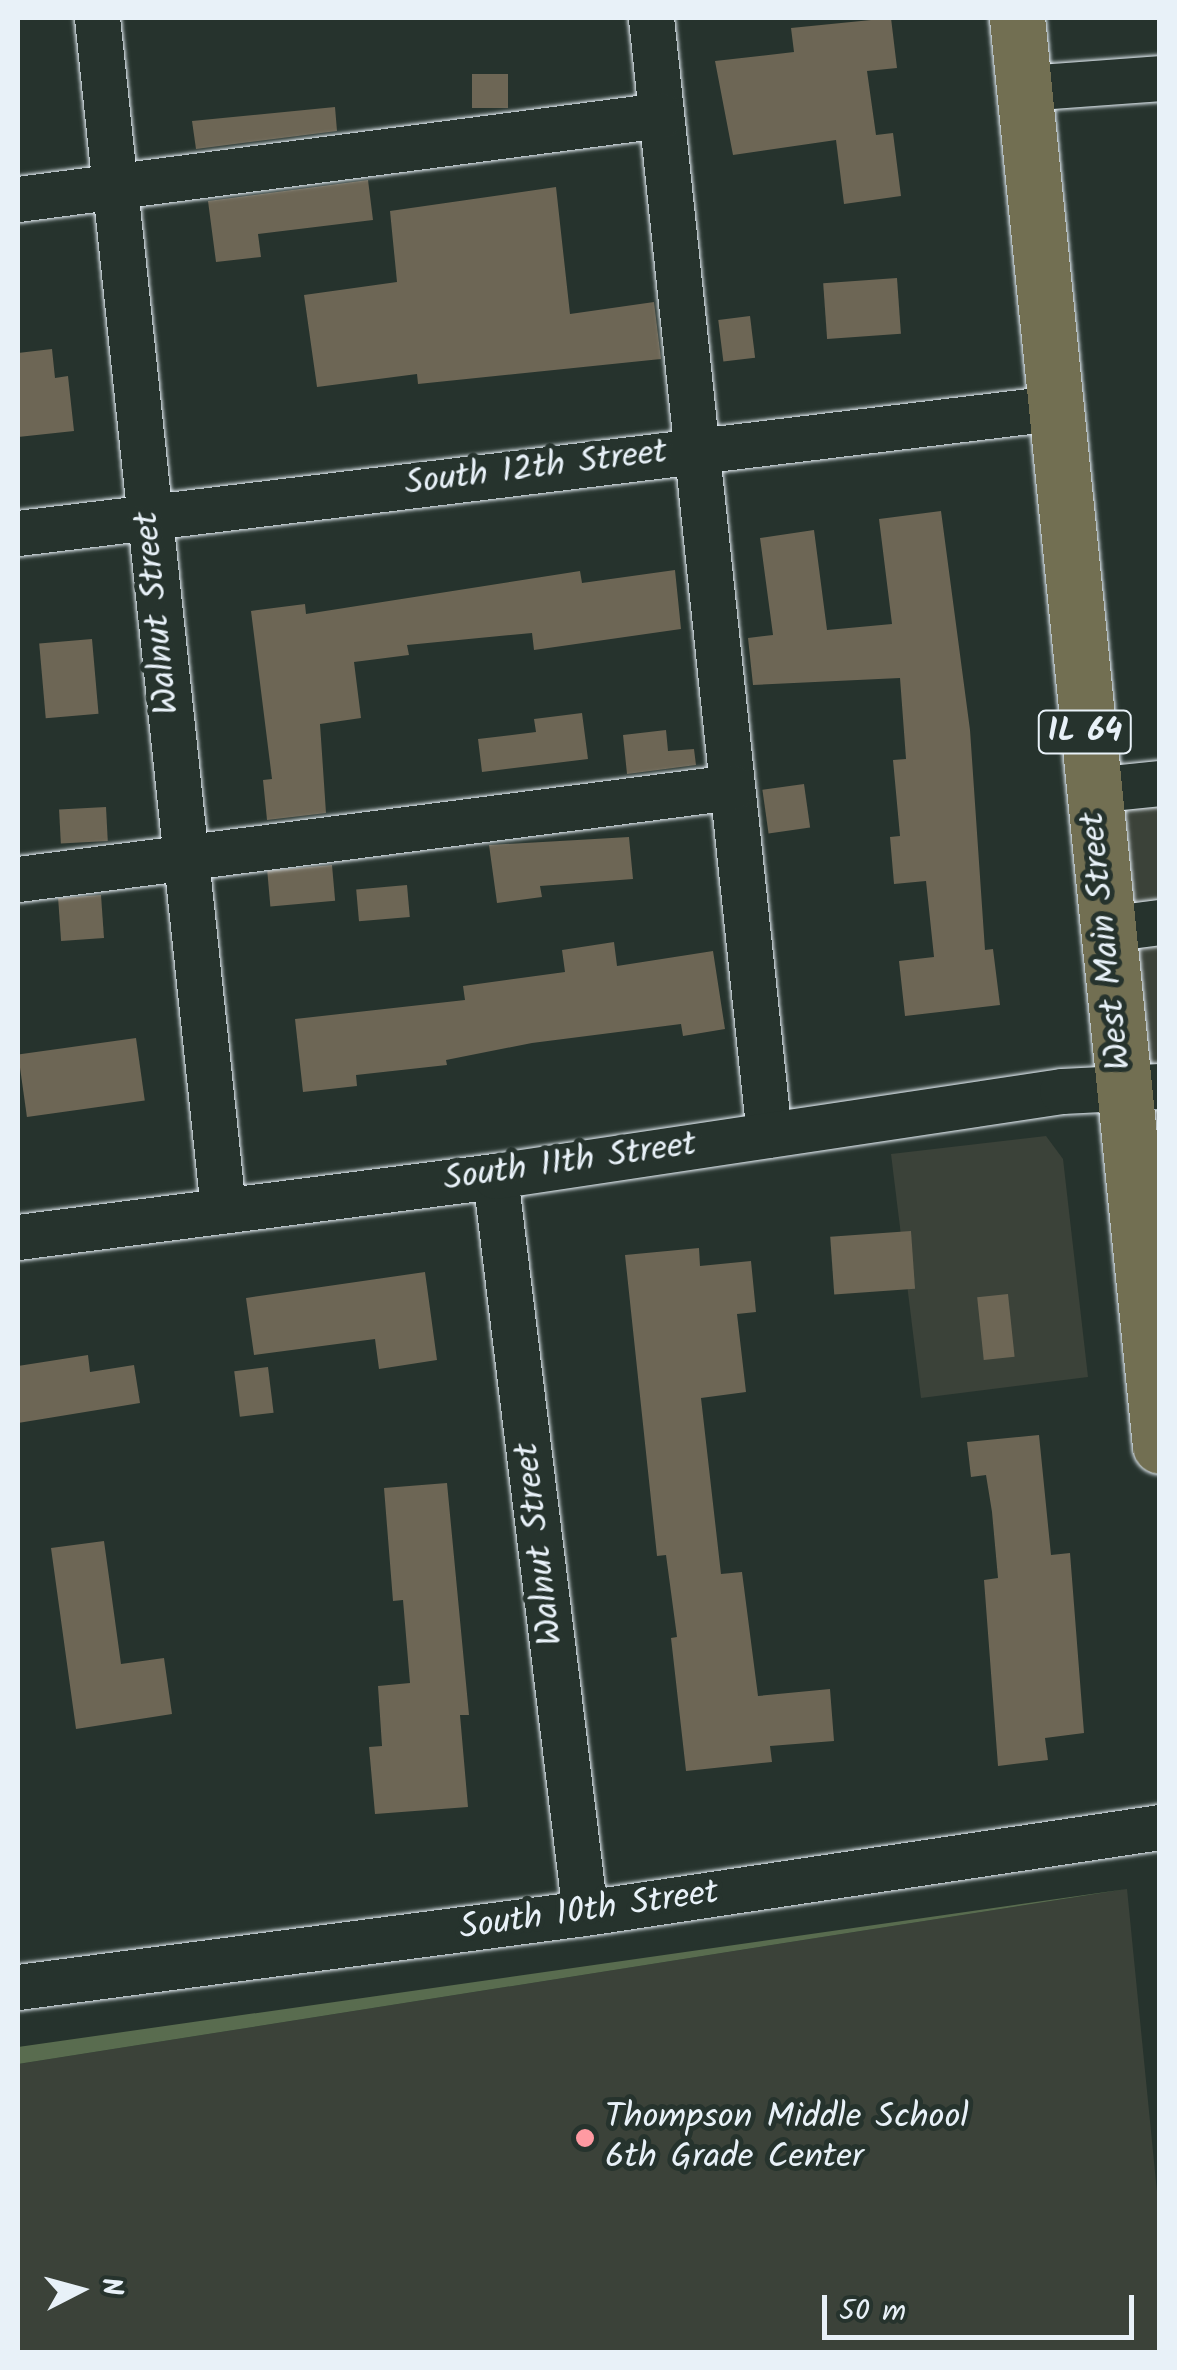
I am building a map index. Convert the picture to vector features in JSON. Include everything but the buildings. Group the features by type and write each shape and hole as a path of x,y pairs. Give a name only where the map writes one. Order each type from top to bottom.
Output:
{"main road":[{"name":"West Main Street","path":"1018,18 1106,929 1141,1086 1160,1446"}],"street":[{"name":"Walnut Street","path":"97,18 224,1208"},
{"path":"651,18 768,1134"},
{"path":"1025,88 1160,78"},
{"path":"18,200 662,115"},
{"name":"South 12th Street","path":"18,533 147,514 1054,408"},
{"path":"1091,790 1160,783"},
{"path":"18,880 732,787"},
{"path":"1106,929 1160,922"},
{"name":"South 11th Street","path":"18,1237 496,1176 768,1134 1141,1086"},
{"name":"Walnut Street","path":"496,1176 585,1913"},
{"name":"South 10th Street","path":"18,1987 585,1913 1160,1827"}],"shaded area":[{"path":"1159,793 1160,1238 1102,799"},
{"path":"1046,1136 1063,1159 1088,1377 921,1398 891,1154"},
{"name":"Thompson Middle School 6th Grade Center","path":"1127,1889 1159,2212 1159,2352 18,2352 18,2064"}],"green space":[{"path":"1127,1889 18,2064 18,2047"}],"place":[{"name":"Thompson Middle School 6th Grade Center","path":"585,2138"}]}
